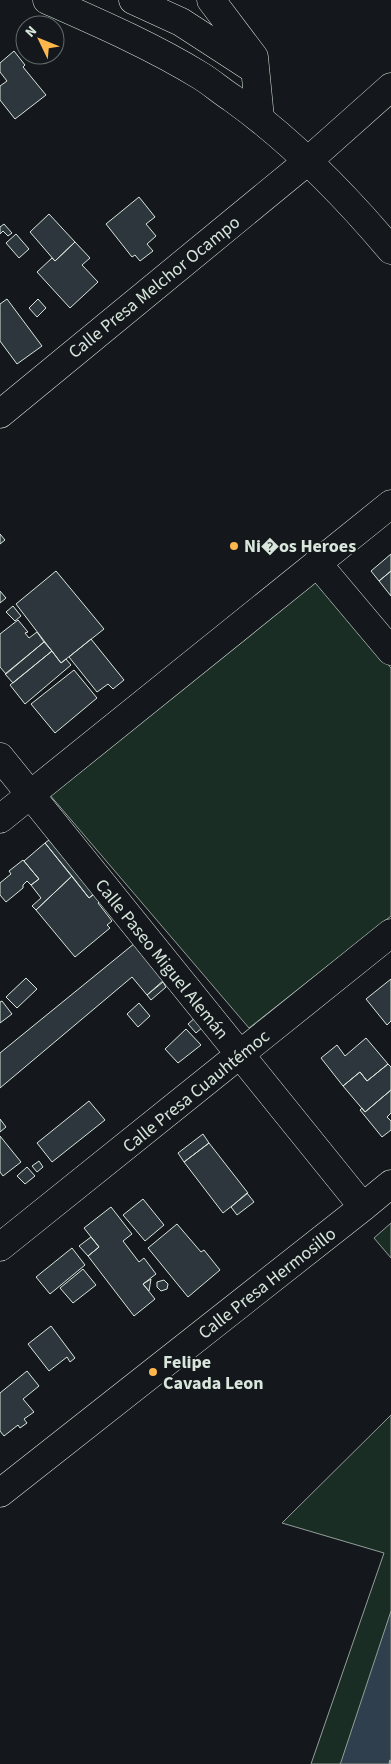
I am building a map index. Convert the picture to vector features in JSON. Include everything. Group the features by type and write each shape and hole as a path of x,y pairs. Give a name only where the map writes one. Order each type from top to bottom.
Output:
{"street":[{"path":"47,0 134,39 202,76 260,118 308,160 357,209 391,250"},
{"path":"133,0 180,22 256,70"},
{"path":"211,0 254,57 260,118"},
{"name":"Calle Presa Melchor Ocampo","path":"0,414 308,160 391,87"},
{"path":"0,819 391,504"},
{"path":"317,563 391,651"},
{"name":"Calle Paseo Miguel Alemán","path":"0,757 363,1207"},
{"name":"Calle Presa Cuauhtémoc","path":"0,1247 391,933"},
{"name":"Calle Presa Hermosillo","path":"0,1493 391,1184"}],"path":[{"path":"390,1764 391,1758"}],"green space":[{"path":"316,578 391,668 391,916 249,1028 49,794"},
{"path":"391,1223 391,1258 374,1238"},
{"path":"391,1415 391,1764 311,1764 384,1553 282,1523"}],"water":[{"path":"391,1611 391,1764 340,1764 341,1762"}],"building":[{"path":"14,51 15,65 25,65 23,67 46,95 15,119 0,100 0,86 7,81 0,72 0,63"},
{"path":"139,197 155,217 146,224 156,236 147,244 153,251 140,261 135,255 132,257 106,224"},
{"path":"49,214 75,242 55,261 30,232"},
{"path":"4,224 12,233 8,236 3,231 0,234 0,227"},
{"path":"16,234 29,249 19,258 6,243"},
{"path":"75,242 90,258 82,265 98,282 70,308 37,272 52,258 55,261"},
{"path":"7,299 42,346 17,364 0,341 0,304"},
{"path":"38,299 46,308 37,317 29,308"},
{"path":"0,534 5,540 0,544"},
{"path":"391,554 391,571 379,581 371,571"},
{"path":"56,571 104,629 61,663 16,604"},
{"path":"391,571 391,596 379,581"},
{"path":"0,591 6,598 0,603"},
{"path":"13,606 21,616 15,621 6,612"},
{"path":"18,620 28,632 25,633 29,638 37,632 44,642 6,674 0,667 0,634"},
{"path":"91,639 124,680 113,689 108,684 97,692 69,657"},
{"path":"44,642 52,651 13,683 5,674"},
{"path":"52,651 61,663 66,659 71,665 25,704 10,685"},
{"path":"74,670 97,698 55,733 31,704"},
{"path":"49,840 94,894 89,898 45,843"},
{"path":"45,843 72,876 36,910 32,906 41,898 31,885 39,879 24,861"},
{"path":"23,860 39,879 31,885 27,881 23,888 6,902 0,895 0,883 11,874 9,871"},
{"path":"72,876 89,898 94,894 100,901 98,903 112,921 107,925 110,928 75,957 36,910"},
{"path":"135,943 165,979 147,995 132,977 0,1088 0,1053"},
{"path":"26,978 37,989 17,1008 6,997"},
{"path":"391,979 391,1021 387,1025 366,999"},
{"path":"163,982 166,987 151,1000 147,995"},
{"path":"2,1001 12,1014 0,1023 0,1002"},
{"path":"139,1003 150,1016 138,1027 127,1014"},
{"path":"196,1017 204,1026 196,1033 188,1024"},
{"path":"186,1029 201,1045 178,1063 165,1049"},
{"path":"366,1038 388,1064 367,1081 360,1072 343,1086 321,1058 337,1045 345,1056"},
{"path":"388,1064 391,1067 391,1090 365,1112 343,1086 360,1072 367,1081"},
{"path":"391,1090 391,1113 387,1117 391,1121 391,1130 382,1137 360,1110 362,1108 365,1112"},
{"path":"89,1101 105,1120 52,1162 37,1143"},
{"path":"0,1119 6,1127 0,1132"},
{"path":"203,1134 209,1143 184,1162 178,1153"},
{"path":"0,1136 21,1162 3,1176 0,1172"},
{"path":"209,1143 248,1193 223,1213 184,1162"},
{"path":"39,1161 43,1167 37,1172 32,1166"},
{"path":"27,1167 35,1176 25,1184 17,1176"},
{"path":"247,1193 254,1202 237,1215 231,1207"},
{"path":"143,1199 164,1225 145,1241 123,1215"},
{"path":"111,1207 132,1234 123,1241 139,1262 144,1258 156,1274 143,1284 155,1299 134,1316 88,1256 99,1247 84,1228"},
{"path":"177,1224 201,1252 204,1250 220,1270 188,1297 148,1248"},
{"path":"91,1237 99,1247 88,1256 79,1246"},
{"path":"72,1248 85,1265 50,1294 36,1277"},
{"path":"83,1269 96,1285 73,1303 60,1288"},
{"path":"151,1279 149,1291 143,1284"},
{"path":"164,1280 168,1284 167,1289 161,1291 157,1287 157,1282"},
{"path":"51,1326 75,1358 70,1362 67,1357 49,1371 28,1344"},
{"path":"27,1371 39,1386 23,1399 34,1412 24,1419 27,1423 20,1428 18,1425 4,1436 0,1431 0,1393"}],"place":[{"name":"Ni�os Heroes","path":"234,546"},
{"name":"Felipe Cavada Leon","path":"153,1372"}]}
